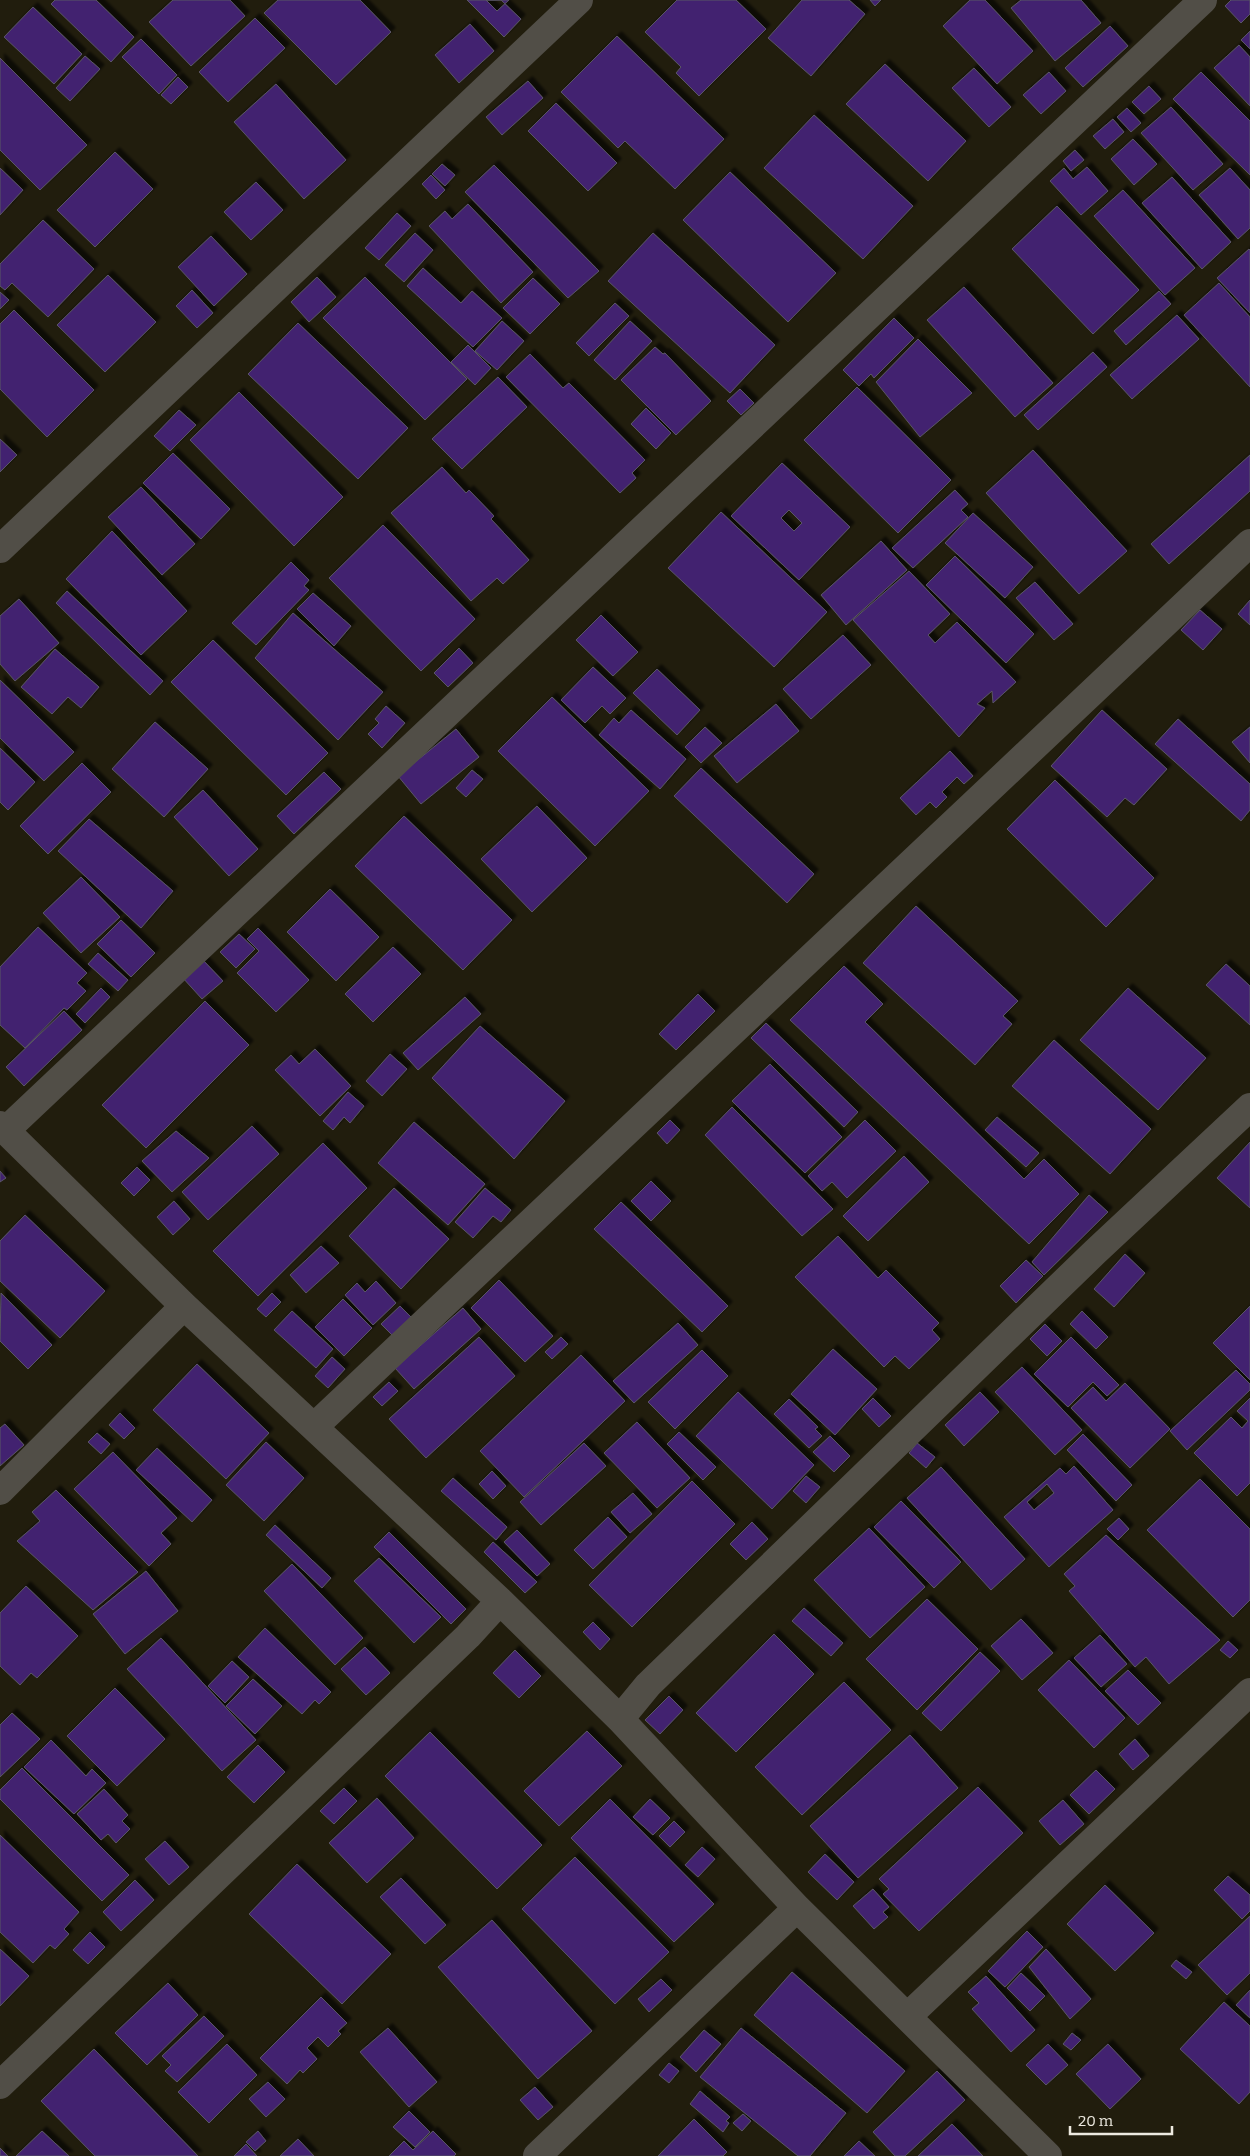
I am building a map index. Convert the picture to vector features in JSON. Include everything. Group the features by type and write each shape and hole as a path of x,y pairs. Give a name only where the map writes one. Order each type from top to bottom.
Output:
{"street":[{"path":"0,549 579,0"},
{"path":"1048,2156 797,1908 620,1719 500,1601 315,1426 184,1306 3,1128 1203,0"},
{"path":"315,1426 1250,543"},
{"path":"620,1719 648,1685 1095,1252 1250,1107"},
{"path":"0,1491 184,1306"},
{"path":"0,2084 468,1636 500,1601"},
{"path":"908,2016 1250,1692"},
{"path":"537,2156 797,1908"}],"building":[{"path":"55,0 96,0 134,37 111,62 51,4"},
{"path":"173,0 230,0 245,16 191,66 149,22"},
{"path":"278,0 360,0 391,32 336,85 264,13"},
{"path":"467,0 501,0 521,19 504,37"},
{"path":"486,0 509,0 497,11"},
{"path":"677,0 736,0 766,29 699,96 676,73 681,67 645,32"},
{"path":"802,0 849,0 865,14 811,76 768,38"},
{"path":"870,0 881,0 875,6"},
{"path":"970,0 985,0 1033,51 997,84 943,26"},
{"path":"1021,0 1081,0 1101,23 1055,61 1011,8"},
{"path":"1231,0 1250,0 1250,14 1241,23 1225,6"},
{"path":"33,7 82,54 54,84 4,37"},
{"path":"255,18 285,48 228,102 199,72"},
{"path":"470,24 494,51 459,83 435,55"},
{"path":"1110,26 1128,46 1083,87 1065,68"},
{"path":"1250,31 1250,49 1241,40"},
{"path":"617,36 724,139 675,189 625,141 618,148 561,92"},
{"path":"141,39 177,75 159,94 122,57"},
{"path":"1239,45 1250,57 1250,106 1214,68"},
{"path":"85,56 100,69 70,101 56,88"},
{"path":"0,58 87,145 40,190 0,150"},
{"path":"885,64 966,141 928,181 846,104"},
{"path":"974,68 1011,107 989,127 952,88"},
{"path":"1049,72 1066,91 1041,114 1023,95"},
{"path":"1201,72 1250,121 1250,175 1173,99"},
{"path":"178,77 188,87 171,104 161,95"},
{"path":"528,81 543,98 502,135 486,117"},
{"path":"276,84 346,160 304,199 234,122"},
{"path":"1149,86 1161,99 1144,114 1132,102"},
{"path":"556,103 617,163 588,191 528,131"},
{"path":"1171,107 1223,164 1193,190 1141,133"},
{"path":"1127,108 1141,123 1131,132 1117,117"},
{"path":"814,115 913,206 863,259 764,168"},
{"path":"1113,119 1124,132 1105,149 1093,136"},
{"path":"1133,139 1157,164 1134,185 1111,159"},
{"path":"1075,150 1084,160 1071,171 1063,161"},
{"path":"115,152 153,189 95,247 57,210"},
{"path":"442,164 455,175 445,186 432,174"},
{"path":"494,165 599,271 568,298 465,192"},
{"path":"1087,167 1108,191 1081,215 1050,181 1064,168 1073,179"},
{"path":"0,168 23,190 0,215"},
{"path":"1230,168 1250,190 1250,228 1238,239 1199,195"},
{"path":"730,172 836,273 788,322 683,220"},
{"path":"431,175 445,190 436,199 422,184"},
{"path":"1172,177 1231,242 1202,269 1142,203"},
{"path":"256,182 283,210 251,240 224,212"},
{"path":"1123,190 1195,268 1165,295 1094,216"},
{"path":"468,204 533,272 501,303 429,226 445,211 452,219"},
{"path":"1057,206 1139,290 1093,334 1012,249"},
{"path":"397,213 411,226 379,260 365,248"},
{"path":"43,220 94,269 48,317 12,283 5,290 0,286 0,264"},
{"path":"415,233 433,250 404,282 385,265"},
{"path":"653,233 775,345 730,393 608,281"},
{"path":"211,236 247,274 214,306 178,267"},
{"path":"1250,250 1250,313 1217,278"},
{"path":"423,268 461,303 472,291 502,318 473,347 407,286"},
{"path":"108,275 156,322 105,372 57,325"},
{"path":"317,277 336,297 309,322 291,302"},
{"path":"365,277 467,379 425,420 323,318"},
{"path":"533,278 560,304 530,334 503,308"},
{"path":"1219,283 1250,317 1250,387 1184,315"},
{"path":"964,287 1053,383 1015,417 927,320"},
{"path":"192,290 213,313 197,328 176,306"},
{"path":"1159,291 1171,304 1126,345 1114,331"},
{"path":"0,292 9,300 0,309"},
{"path":"615,303 629,316 589,356 576,343"},
{"path":"14,310 94,390 47,437 0,389 0,324"},
{"path":"1177,315 1199,339 1132,399 1110,375"},
{"path":"894,318 914,338 874,378 871,374 859,386 843,370"},
{"path":"502,321 524,341 497,370 475,351"},
{"path":"630,321 652,341 615,380 594,360"},
{"path":"298,323 408,428 358,479 248,374"},
{"path":"918,339 972,393 920,437 876,382"},
{"path":"468,345 491,368 475,385 451,362"},
{"path":"655,347 663,354 665,353 711,401 676,435 621,380"},
{"path":"1093,352 1107,367 1038,430 1024,415"},
{"path":"530,354 563,388 569,383 645,460 632,473 636,478 620,493 506,377"},
{"path":"498,377 527,407 462,469 432,439"},
{"path":"857,387 951,480 898,533 804,440"},
{"path":"740,389 754,403 741,415 727,401"},
{"path":"239,392 343,497 294,546 190,440"},
{"path":"646,408 671,433 656,449 631,424"},
{"path":"179,410 196,425 170,451 154,436"},
{"path":"0,439 17,455 0,472"},
{"path":"1033,450 1127,551 1079,594 986,493"},
{"path":"173,453 230,509 201,539 143,483"},
{"path":"1250,455 1250,491 1169,564 1151,544"},
{"path":"782,463 850,527 799,580 731,516","holes":["789,510 802,523 794,531 781,518"]},
{"path":"442,467 466,493 469,490 494,516 491,519 529,560 503,584 497,578 471,601 391,513"},
{"path":"141,487 195,544 162,575 108,517"},
{"path":"955,490 968,504 961,510 968,517 913,568 892,548"},
{"path":"721,512 827,612 774,667 668,568"},
{"path":"973,513 1033,567 1005,598 945,543"},
{"path":"383,525 475,619 421,671 329,578"},
{"path":"112,531 187,611 141,655 66,579"},
{"path":"881,541 907,570 846,625 821,595"},
{"path":"955,556 1034,634 1006,663 926,585"},
{"path":"291,562 309,580 304,586 309,590 256,645 232,623"},
{"path":"909,571 950,614 928,635 935,643 957,622 1016,682 993,703 992,691 977,704 985,708 959,737 853,620"},
{"path":"1035,582 1073,624 1054,640 1016,598"},
{"path":"67,591 163,681 150,695 56,603"},
{"path":"313,593 351,626 334,646 297,609"},
{"path":"19,599 59,643 15,681 0,664 0,616"},
{"path":"1250,600 1250,625 1238,614"},
{"path":"1200,610 1222,629 1203,650 1181,630"},
{"path":"293,613 383,692 338,740 255,658"},
{"path":"601,615 638,652 613,676 576,640"},
{"path":"843,635 871,665 811,719 783,689"},
{"path":"213,640 328,753 286,795 171,682"},
{"path":"459,648 473,663 448,687 434,673"},
{"path":"55,649 99,687 81,708 68,697 52,714 21,687"},
{"path":"593,667 626,698 610,714 602,706 585,723 561,700"},
{"path":"657,669 700,710 677,735 633,693"},
{"path":"0,680 74,752 44,781 0,738"},
{"path":"552,697 649,791 595,846 498,751"},
{"path":"776,704 799,731 737,783 714,756"},
{"path":"386,706 405,723 382,748 368,734 379,723 375,719"},
{"path":"631,710 686,759 660,789 599,735 614,718 619,723"},
{"path":"1102,710 1167,769 1134,805 1125,798 1107,817 1051,766"},
{"path":"1178,719 1250,784 1250,810 1241,821 1155,744"},
{"path":"155,722 208,769 164,817 112,769"},
{"path":"705,727 722,743 701,763 685,747"},
{"path":"1250,727 1250,763 1232,742"},
{"path":"456,729 479,757 421,804 398,776"},
{"path":"0,748 35,782 8,810 0,802"},
{"path":"950,751 973,776 964,784 957,777 942,792 947,797 936,808 930,802 916,815 900,798"},
{"path":"82,763 111,792 48,854 20,826"},
{"path":"701,768 814,874 787,903 674,796"},
{"path":"472,770 483,779 466,797 456,788"},
{"path":"324,772 341,789 294,834 277,816"},
{"path":"1055,780 1154,878 1106,927 1007,829"},
{"path":"203,790 258,849 229,876 174,817"},
{"path":"537,806 587,858 532,912 481,859"},
{"path":"404,816 512,920 463,970 355,866"},
{"path":"89,819 173,891 141,928 58,851"},
{"path":"81,877 120,917 81,953 43,913"},
{"path":"330,889 379,937 336,981 287,932"},
{"path":"916,906 1018,1001 1003,1016 1012,1024 975,1065 863,963"},
{"path":"121,920 155,953 131,977 97,944"},
{"path":"38,927 87,973 77,983 86,991 67,1010 64,1008 25,1048 0,1025 0,967"},
{"path":"258,928 309,980 276,1012 237,973 259,951 247,939"},
{"path":"239,934 255,949 236,968 220,952"},
{"path":"393,947 421,974 373,1022 345,994"},
{"path":"98,953 128,980 118,991 88,964"},
{"path":"202,959 223,981 202,999 182,977"},
{"path":"1226,964 1250,986 1250,1025 1206,985"},
{"path":"844,966 883,1004 865,1022 1024,1179 1044,1159 1079,1194 1029,1244 790,1020"},
{"path":"101,988 110,997 85,1023 76,1014"},
{"path":"1128,988 1206,1058 1158,1110 1080,1040"},
{"path":"698,994 715,1011 676,1050 659,1034"},
{"path":"465,997 481,1014 418,1070 403,1053"},
{"path":"205,1001 249,1045 146,1148 102,1105"},
{"path":"64,1011 82,1030 24,1086 6,1067"},
{"path":"766,1023 858,1112 844,1127 751,1038"},
{"path":"480,1026 565,1101 514,1159 432,1078"},
{"path":"1054,1040 1151,1129 1110,1174 1012,1086"},
{"path":"315,1049 351,1086 320,1116 275,1070 291,1055 299,1064"},
{"path":"390,1054 407,1069 382,1096 366,1081"},
{"path":"770,1064 842,1137 805,1173 732,1101"},
{"path":"348,1092 364,1106 350,1123 344,1117 333,1130 323,1121"},
{"path":"732,1107 833,1209 802,1236 705,1135"},
{"path":"997,1117 1039,1153 1026,1167 985,1130"},
{"path":"670,1120 680,1130 667,1144 657,1133"},
{"path":"865,1120 896,1151 847,1198 832,1182 822,1191 808,1176"},
{"path":"414,1122 485,1184 448,1225 378,1163"},
{"path":"252,1126 279,1154 208,1220 182,1192"},
{"path":"176,1131 209,1158 172,1192 142,1161"},
{"path":"1250,1142 1250,1208 1217,1178"},
{"path":"323,1143 367,1188 258,1296 213,1251"},
{"path":"904,1156 929,1182 868,1241 843,1216"},
{"path":"137,1167 150,1180 134,1196 121,1183"},
{"path":"0,1171 6,1178 0,1182"},
{"path":"651,1181 671,1201 651,1221 631,1201"},
{"path":"394,1188 449,1239 401,1289 349,1236"},
{"path":"485,1188 511,1210 501,1222 493,1216 473,1238 455,1222"},
{"path":"1089,1195 1108,1212 1044,1275 1032,1262"},
{"path":"174,1201 190,1219 173,1235 157,1217"},
{"path":"621,1202 728,1306 702,1332 594,1229"},
{"path":"25,1215 105,1291 60,1338 0,1281 0,1241"},
{"path":"838,1236 878,1278 886,1270 939,1323 932,1330 940,1339 909,1369 895,1356 884,1367 795,1277"},
{"path":"321,1246 339,1263 306,1293 290,1275"},
{"path":"1125,1254 1145,1273 1114,1307 1094,1289"},
{"path":"1026,1260 1043,1276 1016,1303 1000,1286"},
{"path":"499,1280 553,1336 525,1362 471,1308"},
{"path":"376,1281 396,1303 373,1325 345,1295 357,1283 365,1292"},
{"path":"1,1293 52,1345 28,1369 0,1341"},
{"path":"272,1293 281,1302 266,1317 257,1309"},
{"path":"343,1299 372,1328 344,1356 315,1327"},
{"path":"400,1306 411,1317 393,1336 381,1324"},
{"path":"1250,1306 1250,1380 1213,1343"},
{"path":"463,1308 481,1329 414,1389 395,1368"},
{"path":"292,1311 333,1349 316,1368 274,1330"},
{"path":"1082,1311 1108,1337 1096,1349 1070,1324"},
{"path":"678,1323 698,1345 634,1403 613,1381"},
{"path":"1045,1324 1062,1341 1047,1356 1030,1339"},
{"path":"479,1337 515,1376 426,1458 389,1419"},
{"path":"561,1337 568,1344 552,1359 545,1352"},
{"path":"1071,1337 1119,1385 1107,1396 1093,1382 1068,1407 1034,1374"},
{"path":"833,1349 877,1389 835,1435 791,1394"},
{"path":"702,1350 728,1376 675,1429 648,1402"},
{"path":"581,1355 625,1401 524,1497 480,1451"},
{"path":"332,1357 345,1369 328,1388 315,1376"},
{"path":"197,1364 269,1433 226,1479 153,1410"},
{"path":"1022,1367 1082,1430 1055,1455 995,1392"},
{"path":"1236,1370 1250,1384 1250,1390 1187,1450 1170,1431"},
{"path":"389,1382 398,1391 382,1406 373,1397"},
{"path":"1125,1383 1170,1429 1130,1468 1071,1408 1093,1387 1106,1401"},
{"path":"738,1392 814,1465 772,1509 696,1436"},
{"path":"980,1392 999,1412 964,1446 945,1425"},
{"path":"873,1398 891,1416 879,1427 862,1409"},
{"path":"1250,1398 1250,1483 1237,1496 1194,1453 1231,1417 1242,1428 1248,1421 1237,1411"},
{"path":"789,1399 818,1427 815,1429 822,1436 809,1448 774,1414"},
{"path":"120,1413 135,1428 124,1439 109,1425"},
{"path":"637,1422 690,1478 657,1508 604,1453"},
{"path":"5,1424 24,1445 0,1466 0,1428"},
{"path":"679,1432 716,1467 703,1480 667,1444"},
{"path":"97,1433 110,1444 101,1454 88,1442"},
{"path":"1083,1434 1132,1485 1116,1501 1067,1450"},
{"path":"830,1436 850,1456 834,1472 813,1452"},
{"path":"266,1442 304,1478 264,1521 226,1485"},
{"path":"584,1443 606,1466 541,1525 520,1502"},
{"path":"917,1443 935,1457 926,1468 909,1453"},
{"path":"157,1448 212,1500 192,1522 136,1470"},
{"path":"113,1452 177,1518 161,1533 171,1544 149,1566 74,1489"},
{"path":"1074,1466 1113,1510 1049,1567 1004,1517 1060,1468 1066,1474","holes":["1047,1484 1054,1493 1034,1510 1027,1502"]},
{"path":"941,1467 1025,1559 991,1590 907,1498"},
{"path":"492,1471 506,1486 493,1499 479,1484"},
{"path":"806,1476 820,1487 806,1503 793,1491"},
{"path":"453,1478 507,1527 496,1540 441,1491"},
{"path":"1200,1479 1250,1529 1250,1600 1233,1617 1147,1530"},
{"path":"692,1481 735,1524 632,1627 589,1585"},
{"path":"56,1490 138,1572 93,1610 17,1541 40,1521 32,1512"},
{"path":"633,1493 652,1514 630,1533 611,1512"},
{"path":"901,1501 961,1562 934,1588 874,1527"},
{"path":"608,1517 627,1537 593,1569 574,1550"},
{"path":"1119,1518 1129,1529 1118,1540 1107,1529"},
{"path":"752,1522 768,1539 746,1560 730,1544"},
{"path":"275,1525 331,1578 322,1588 266,1535"},
{"path":"869,1528 925,1587 870,1638 814,1580"},
{"path":"517,1530 550,1564 537,1576 504,1542"},
{"path":"389,1532 466,1609 451,1624 374,1547"},
{"path":"1106,1535 1220,1640 1169,1684 1146,1657 1135,1667 1069,1591 1075,1586 1064,1574"},
{"path":"493,1542 537,1582 525,1593 484,1552"},
{"path":"379,1558 441,1617 414,1643 354,1581"},
{"path":"292,1564 363,1638 335,1665 264,1591"},
{"path":"146,1571 178,1611 125,1654 93,1614"},
{"path":"26,1586 78,1636 37,1678 31,1673 20,1685 0,1666 0,1613"},
{"path":"927,1599 978,1649 917,1710 866,1659"},
{"path":"804,1608 843,1643 831,1656 792,1621"},
{"path":"1021,1619 1053,1653 1022,1680 991,1646"},
{"path":"593,1622 610,1639 600,1650 583,1632"},
{"path":"265,1628 331,1692 319,1704 315,1700 302,1714 238,1657"},
{"path":"774,1634 814,1674 736,1752 696,1713"},
{"path":"1100,1635 1127,1664 1101,1687 1074,1658"},
{"path":"161,1638 256,1740 222,1771 127,1669"},
{"path":"1228,1641 1238,1650 1230,1658 1220,1650"},
{"path":"365,1647 390,1673 366,1695 341,1669"},
{"path":"515,1650 541,1676 519,1698 493,1673"},
{"path":"980,1652 1000,1671 941,1731 922,1713"},
{"path":"1069,1660 1125,1718 1094,1748 1038,1690"},
{"path":"232,1661 249,1677 225,1703 208,1686"},
{"path":"1128,1670 1161,1703 1138,1725 1105,1691"},
{"path":"253,1679 282,1706 255,1734 226,1706"},
{"path":"844,1682 891,1730 802,1815 755,1767"},
{"path":"115,1688 165,1739 117,1786 67,1736"},
{"path":"669,1696 683,1710 660,1734 645,1720"},
{"path":"12,1713 40,1739 0,1777 0,1725"},
{"path":"587,1731 622,1766 559,1826 524,1791"},
{"path":"430,1732 542,1845 497,1889 385,1776"},
{"path":"910,1735 958,1788 858,1878 810,1826"},
{"path":"1135,1739 1149,1756 1133,1770 1119,1754"},
{"path":"51,1740 86,1776 92,1769 106,1783 74,1814 24,1767"},
{"path":"258,1745 285,1772 254,1803 227,1777"},
{"path":"22,1768 129,1875 102,1901 0,1799 0,1790"},
{"path":"1096,1770 1115,1789 1089,1814 1070,1795"},
{"path":"978,1787 1023,1833 919,1931 883,1894 889,1889 879,1879"},
{"path":"344,1788 357,1801 334,1824 320,1811"},
{"path":"104,1789 128,1815 122,1821 130,1829 116,1843 108,1834 101,1840 77,1814"},
{"path":"377,1798 414,1838 367,1883 329,1843"},
{"path":"610,1799 714,1904 674,1942 571,1838"},
{"path":"650,1799 670,1818 653,1835 633,1817"},
{"path":"1063,1800 1084,1824 1060,1845 1039,1821"},
{"path":"674,1821 685,1832 670,1847 659,1836"},
{"path":"0,1835 79,1912 64,1929 69,1934 55,1949 50,1945 33,1963 0,1932"},
{"path":"165,1841 189,1867 169,1885 145,1859"},
{"path":"702,1847 715,1859 698,1877 685,1865"},
{"path":"825,1854 854,1882 837,1900 808,1872"},
{"path":"575,1857 669,1952 615,2004 522,1909"},
{"path":"297,1864 391,1954 342,2004 249,1914"},
{"path":"1228,1876 1250,1895 1250,1911 1242,1919 1214,1890"},
{"path":"401,1878 446,1925 425,1944 380,1897"},
{"path":"135,1880 154,1900 121,1931 103,1912"},
{"path":"1105,1885 1154,1933 1115,1971 1067,1924"},
{"path":"873,1889 889,1907 883,1912 888,1917 874,1929 853,1906"},
{"path":"1250,1916 1250,1973 1227,1995 1198,1965"},
{"path":"492,1920 592,2031 538,2079 438,1967"},
{"path":"1027,1931 1043,1947 1005,1987 988,1971"},
{"path":"90,1932 105,1947 88,1964 73,1950"},
{"path":"0,1949 29,1976 0,2006"},
{"path":"1046,1949 1091,1999 1070,2019 1029,1967"},
{"path":"1176,1960 1192,1972 1186,1979 1171,1966"},
{"path":"792,1972 905,2071 867,2113 754,2015"},
{"path":"1021,1973 1045,1996 1030,2011 1007,1988"},
{"path":"986,1976 1035,2030 1011,2052 972,2009 979,2003 968,1992"},
{"path":"661,1979 672,1990 649,2012 638,1999"},
{"path":"168,1983 198,2015 147,2065 115,2033"},
{"path":"1250,1990 1250,2018 1236,2005"},
{"path":"321,1997 347,2023 338,2031 341,2034 328,2047 318,2037 307,2048 317,2059 303,2073 300,2070 287,2084 260,2058"},
{"path":"1224,2002 1250,2026 1250,2092 1239,2104 1180,2049"},
{"path":"204,2016 224,2036 177,2082 165,2071 171,2065 162,2056"},
{"path":"388,2028 437,2082 409,2107 360,2052"},
{"path":"741,2028 846,2113 810,2156 798,2156 700,2077"},
{"path":"704,2030 721,2044 696,2072 680,2057"},
{"path":"1072,2033 1081,2040 1071,2050 1063,2044"},
{"path":"227,2044 257,2075 209,2123 178,2092"},
{"path":"1048,2044 1068,2065 1046,2085 1026,2065"},
{"path":"1108,2044 1141,2079 1110,2109 1076,2074"},
{"path":"94,2049 198,2156 95,2156 41,2101"},
{"path":"669,2063 679,2071 669,2083 659,2075"},
{"path":"937,2071 965,2100 905,2156 895,2156 873,2132"},
{"path":"268,2082 285,2099 266,2117 249,2099"},
{"path":"535,2087 553,2107 538,2120 520,2100"},
{"path":"700,2091 730,2117 726,2121 729,2123 723,2132 690,2104"},
{"path":"409,2111 430,2132 415,2147 393,2127"},
{"path":"743,2114 751,2121 742,2131 733,2123"},
{"path":"694,2119 727,2152 723,2156 658,2156"},
{"path":"952,2124 983,2156 918,2156"},
{"path":"42,2131 69,2156 16,2156"},
{"path":"258,2131 266,2141 255,2151 246,2142"},
{"path":"433,2131 456,2154 454,2156 389,2156 404,2141 413,2150"},
{"path":"298,2139 314,2156 280,2156"},
{"path":"859,2141 875,2156 844,2156"},
{"path":"246,2144 257,2156 234,2156"},
{"path":"0,2148 8,2156 0,2156"}]}
